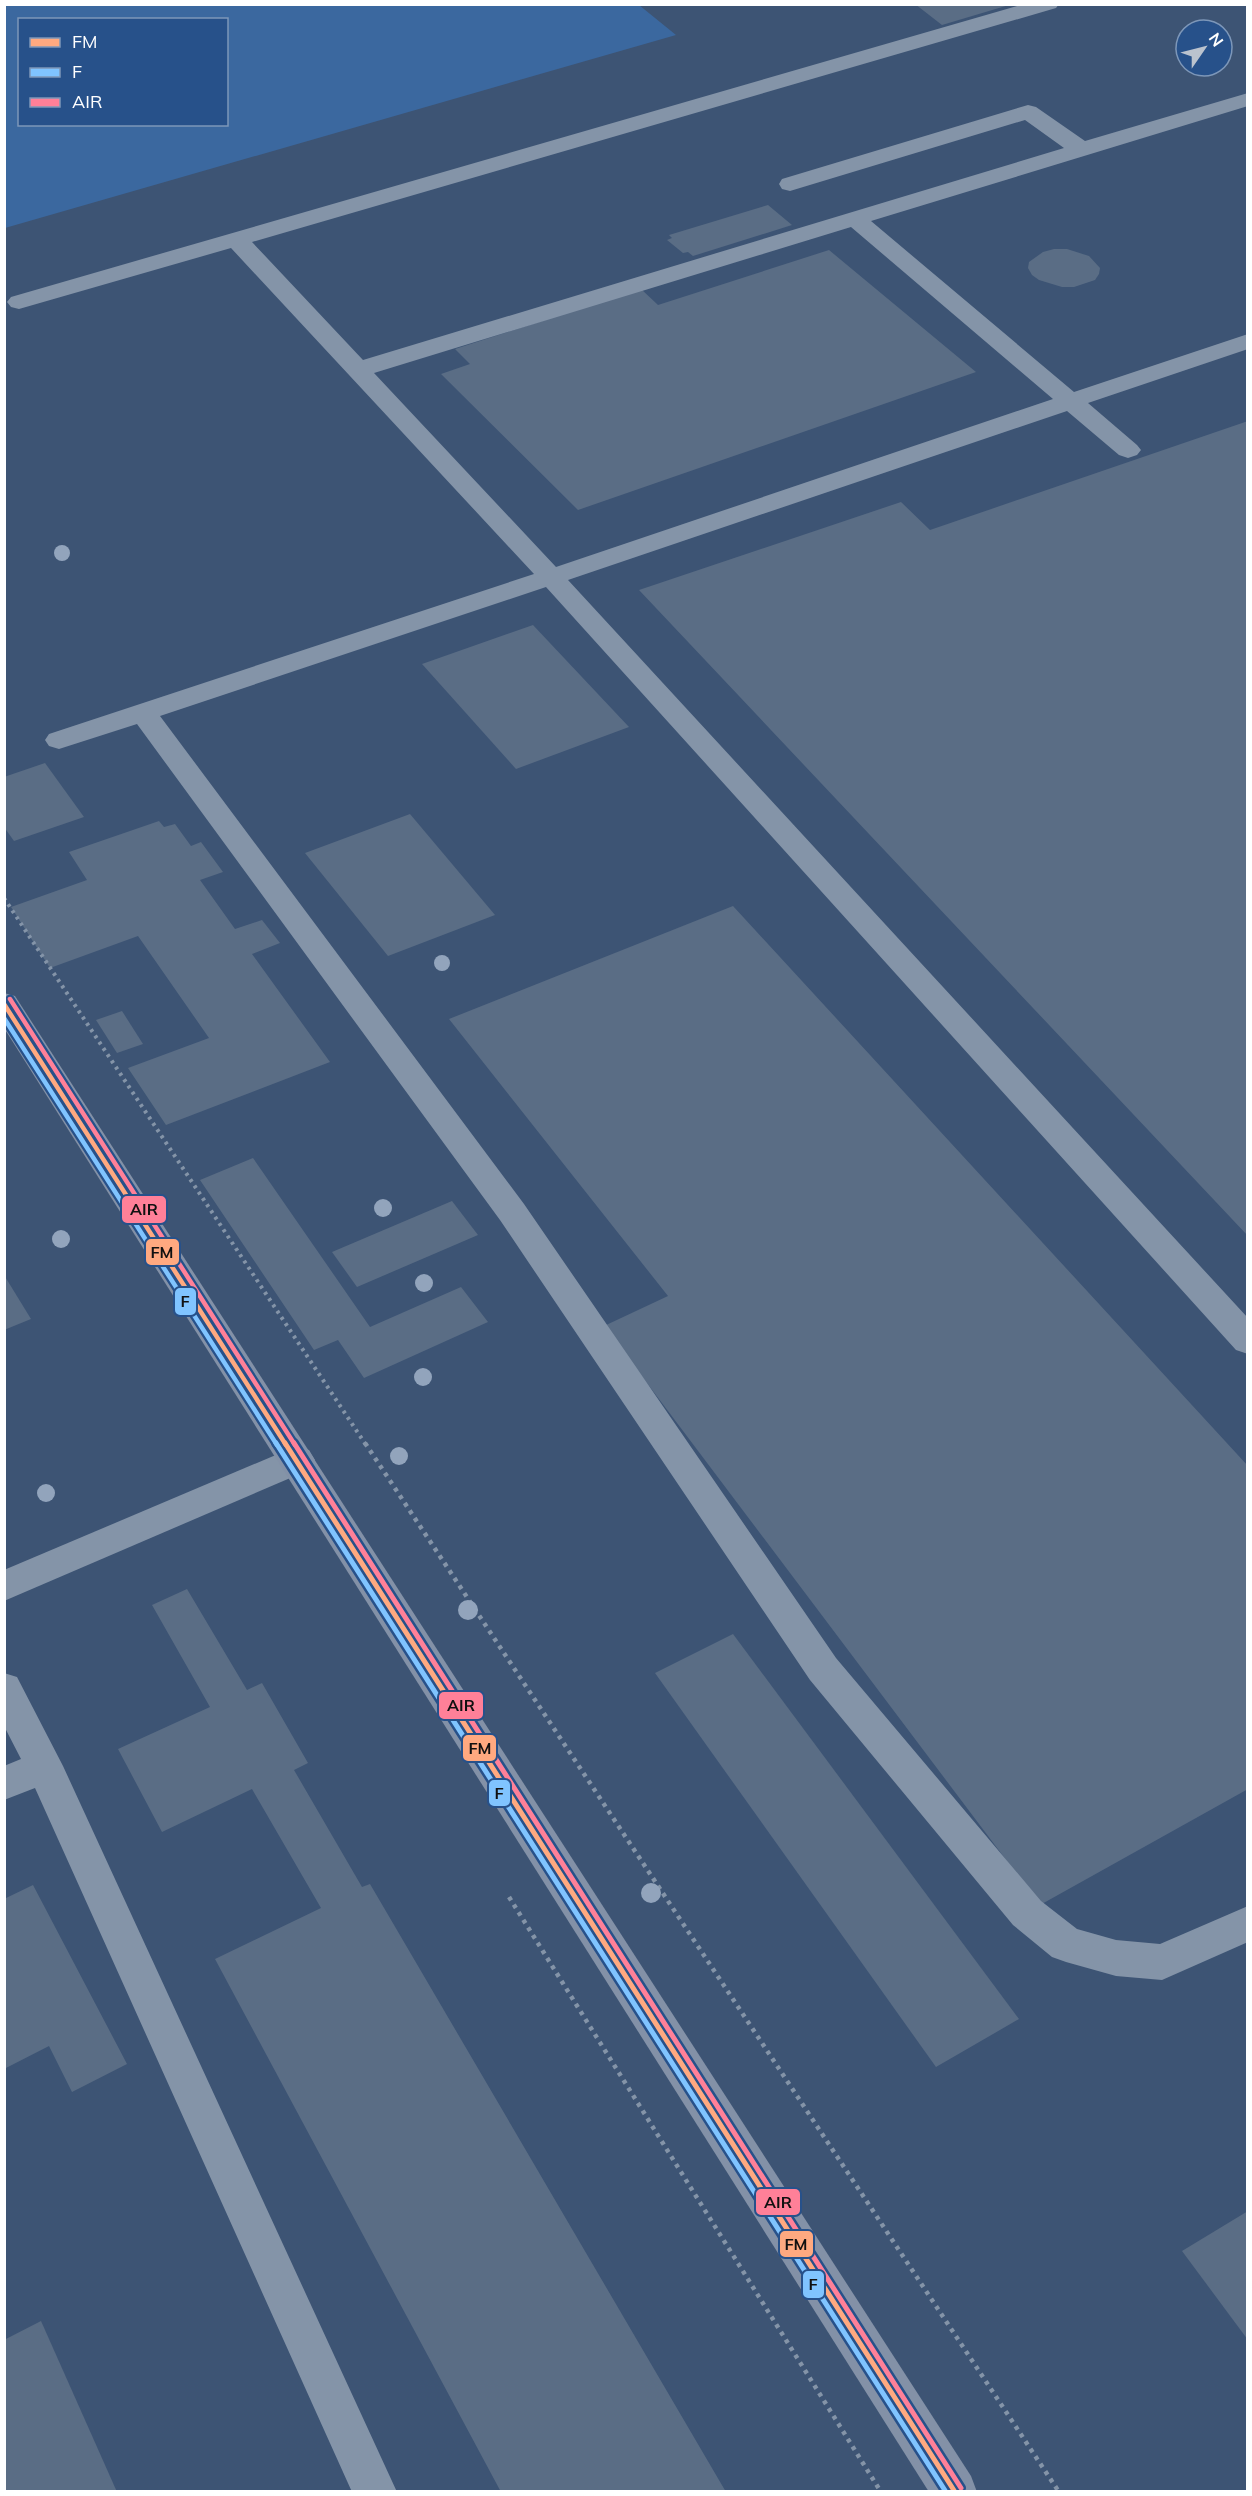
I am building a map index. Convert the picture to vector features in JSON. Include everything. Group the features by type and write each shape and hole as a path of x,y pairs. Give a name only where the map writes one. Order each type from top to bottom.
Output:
{"main road":[{"path":"4,1003 955,2492"}],"lane":[{"path":"19,302 1049,4"},
{"path":"357,370 1248,99"},
{"path":"790,184 1028,112 1081,149"},
{"path":"854,218 1128,450"},
{"path":"236,239 551,577 1248,1341"},
{"path":"59,740 551,577 1248,341"},
{"path":"143,712 512,1212 823,1669 1026,1913 1066,1944 1116,1958 1162,1962 1248,1923"},
{"path":"4,1586 297,1460"},
{"path":"4,1688 44,1766 375,2492"},
{"path":"4,1784 44,1766"}],"path":[{"path":"4,898 1059,2492"}],"shaded area":[{"path":"5,5 639,5 676,35 5,228"}],"building":[{"path":"915,4 1009,4 1009,5 942,25"},
{"path":"768,205 792,225 693,256 688,252 683,253 667,240 672,238 669,235"},
{"path":"1067,249 1089,256 1100,268 1099,274 1095,280 1074,287 1062,287 1039,280 1028,268 1029,262 1043,252"},
{"path":"829,250 976,372 578,510 441,374 470,364 455,349 641,289 658,305"},
{"path":"1248,421 1248,1236 639,590 901,502 930,530"},
{"path":"533,625 629,727 516,769 422,664"},
{"path":"45,763 84,817 14,841 4,827 4,777"},
{"path":"410,814 495,915 388,956 305,853"},
{"path":"159,821 164,827 175,824 191,846 201,842 223,872 200,880 235,929 262,920 280,943 252,954 330,1062 166,1125 128,1068 209,1038 138,936 50,968 11,907 87,880 69,852"},
{"path":"733,906 1248,1466 1248,1789 1040,1905 604,1326 668,1296 449,1019"},
{"path":"122,1011 143,1044 117,1053 96,1020"},
{"path":"253,1158 370,1327 461,1287 488,1322 364,1378 338,1340 314,1350 200,1180"},
{"path":"452,1201 478,1235 357,1287 332,1252"},
{"path":"4,1275 31,1319 4,1330"},
{"path":"187,1589 247,1690 262,1683 308,1763 294,1770 362,1887 370,1884 726,2492 501,2492 215,1959 321,1908 252,1789 162,1832 118,1749 210,1707 152,1605"},
{"path":"733,1634 1019,2019 936,2067 655,1673"},
{"path":"33,1885 127,2064 72,2092 49,2046 4,2069 4,1899"},
{"path":"1248,2211 1248,2340 1182,2251"},
{"path":"41,2321 117,2492 4,2492 4,2340"}],"transit line":[{"name":"AIR","path":"10,999 961,2488"},
{"name":"FM","path":"4,1004 955,2492"},
{"name":"F","path":"4,1018 946,2492"}]}
